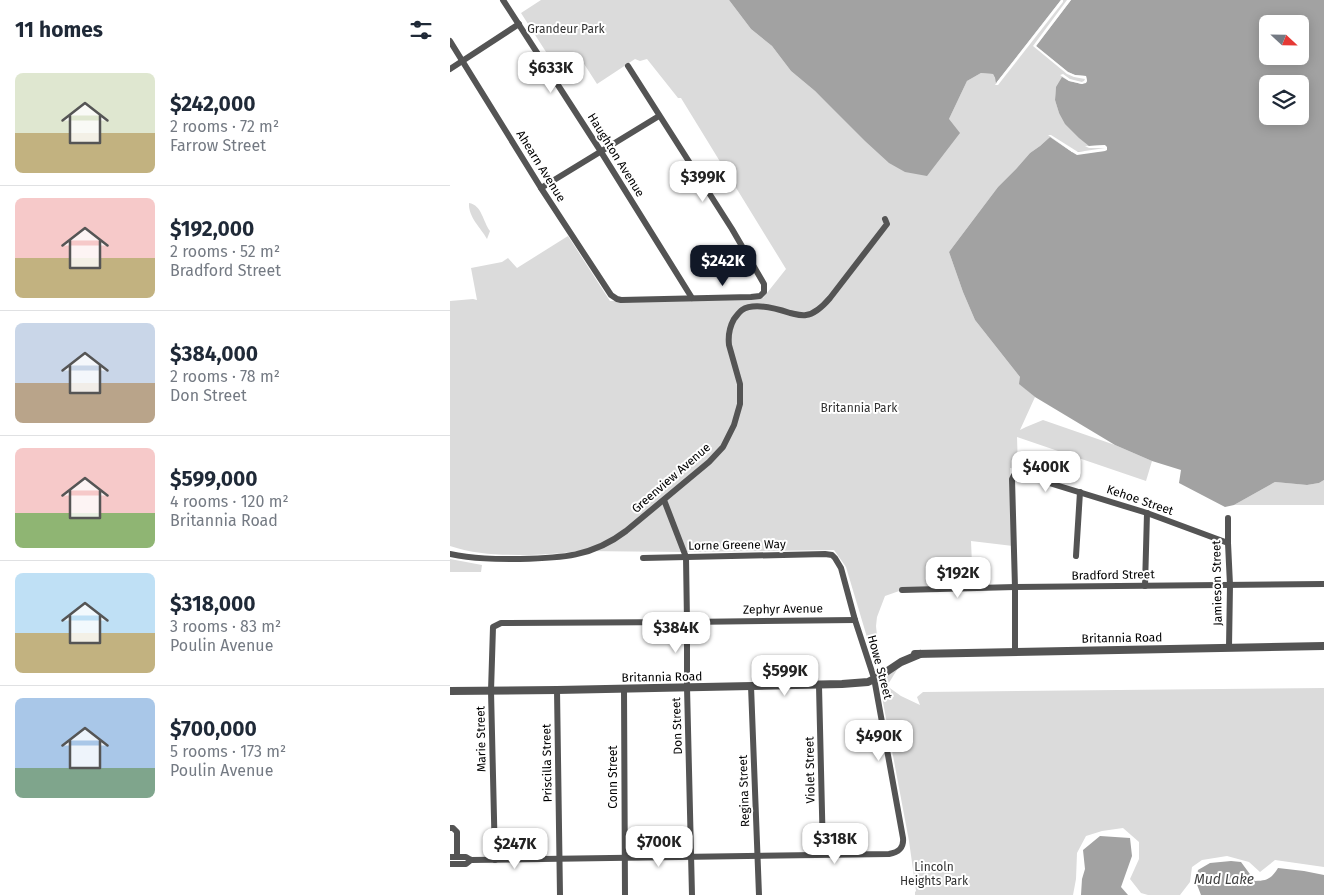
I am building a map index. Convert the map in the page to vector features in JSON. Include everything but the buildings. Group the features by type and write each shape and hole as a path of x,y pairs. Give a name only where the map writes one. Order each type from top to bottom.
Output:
{"street":[{"name":"Haughton Avenue","path":"503,0 692,298"},
{"path":"450,69 519,24"},
{"name":"Ahearn Avenue","path":"450,41 541,188 611,295 617,299 692,298"},
{"path":"628,66 732,229 764,284 764,292 760,296 692,298"},
{"path":"541,188 659,116"},
{"name":"Greenview Avenue","path":"450,554 488,560 555,558 578,554 614,540 664,500 723,448 734,425 740,404 740,384 728,339 736,317 742,310 752,307 772,308 804,316 811,314 830,298 887,224 884,219"},
{"name":"Kehoe Street","path":"1015,587 1012,479 1014,475 1020,474 1080,492 1228,544"},
{"path":"1076,556 1080,492"},
{"name":"Don Street","path":"664,500 686,557 692,895"},
{"path":"1145,586 1147,514"},
{"name":"Jamieson Street","path":"1228,518 1229,647"},
{"name":"Lorne Greene Way","path":"642,558 832,555"},
{"name":"Howe Street","path":"823,854 890,854 901,849 903,843 874,678 855,620 841,568 832,555"},
{"name":"Bradford Street","path":"902,590 1324,584"},
{"path":"1015,587 1015,652"},
{"name":"Zephyr Avenue","path":"501,623 855,620"},
{"name":"Marie Street","path":"495,860 491,691 493,627 501,623"},
{"name":"Britannia Road","path":"450,691 819,686 868,682 901,662 920,654 1324,646"},
{"name":"Regina Street","path":"751,686 759,895"},
{"name":"Violet Street","path":"819,686 823,854"},
{"name":"Conn Street","path":"624,689 625,895"},
{"name":"Priscilla Street","path":"557,690 560,895"},
{"path":"450,828 457,832 454,857 466,857 471,860 823,854"},
{"path":"450,864 466,864 471,860"}],"green space":[{"name":"Britannia Park","path":"541,0 729,0 751,29 772,46 791,71 838,113 949,119 967,81 981,73 993,74 997,83 1061,0 1071,0 1036,46 1086,76 1087,81 1056,87 1055,100 1059,113 1105,145 1107,150 1077,155 1050,137 1030,153 998,187 949,252 975,320 1020,377 1020,384 1035,397 1020,430 1043,420 1115,445 1152,461 1146,481 1017,437 1018,469 1010,468 1013,546 971,541 973,588 902,590 885,596 877,617 876,626 880,665 875,664 846,567 834,550 577,551 554,554 500,555 480,553 450,546 450,301 477,300 471,268 502,262 508,258 517,268 568,236 610,301 763,298 786,269 681,98 678,98 647,59 640,61 635,59 597,84 579,56 557,69 521,13"},
{"path":"469,203 477,207 482,214 490,231 487,239 473,218"},
{"path":"1324,480 1324,505 1234,505 1275,482 1307,485"},
{"path":"450,559 482,565 481,572 450,572"},
{"name":"Lincoln Heights Park","path":"900,665 887,686 901,696 920,705 917,697 923,692 1324,688 1324,867 1275,860 1260,872 1249,862 1227,856 1202,860 1192,867 1190,882 1180,895 1148,895 1141,893 1130,879 1139,859 1139,842 1123,828 1102,831 1086,836 1077,853 1073,895 915,895 909,841 882,697 885,678"}],"water":[{"path":"729,0 1061,0 996,83 993,74 981,73 967,81 949,119 960,133 927,176 905,172 889,163 815,91 791,71 772,46 751,29"},
{"path":"1071,0 1324,0 1324,480 1307,485 1275,482 1234,505 1225,507 1179,483 1181,470 1152,461 1115,445 1035,397 1019,384 1020,377 975,320 949,252 998,187 1030,153 1050,137 1072,152 1105,151 1105,145 1089,146 1079,138 1065,124 1059,113 1055,100 1056,87 1062,77 1082,84 1087,81 1086,76 1068,72 1036,46"},
{"path":"1100,836 1130,838 1132,856 1121,887 1128,895 1081,895 1085,869 1083,850"},
{"name":"Mud Lake","path":"1241,862 1255,881 1268,879 1278,868 1324,875 1324,895 1201,895 1196,882 1198,870 1210,863"}],"pier":[{"path":"1061,0 1063,2 998,85 995,85"},
{"path":"1067,0 1071,0 1036,46 1068,72 1086,76 1086,83 1082,84 1069,81 1060,75 1063,74 1070,79 1082,82 1085,79 1067,74 1033,46"},
{"path":"1048,135 1078,152 1105,148 1089,148 1085,146 1105,145 1107,150 1077,155"}],"park label":[{"name":"Grandeur Park","path":"566,29"}]}
